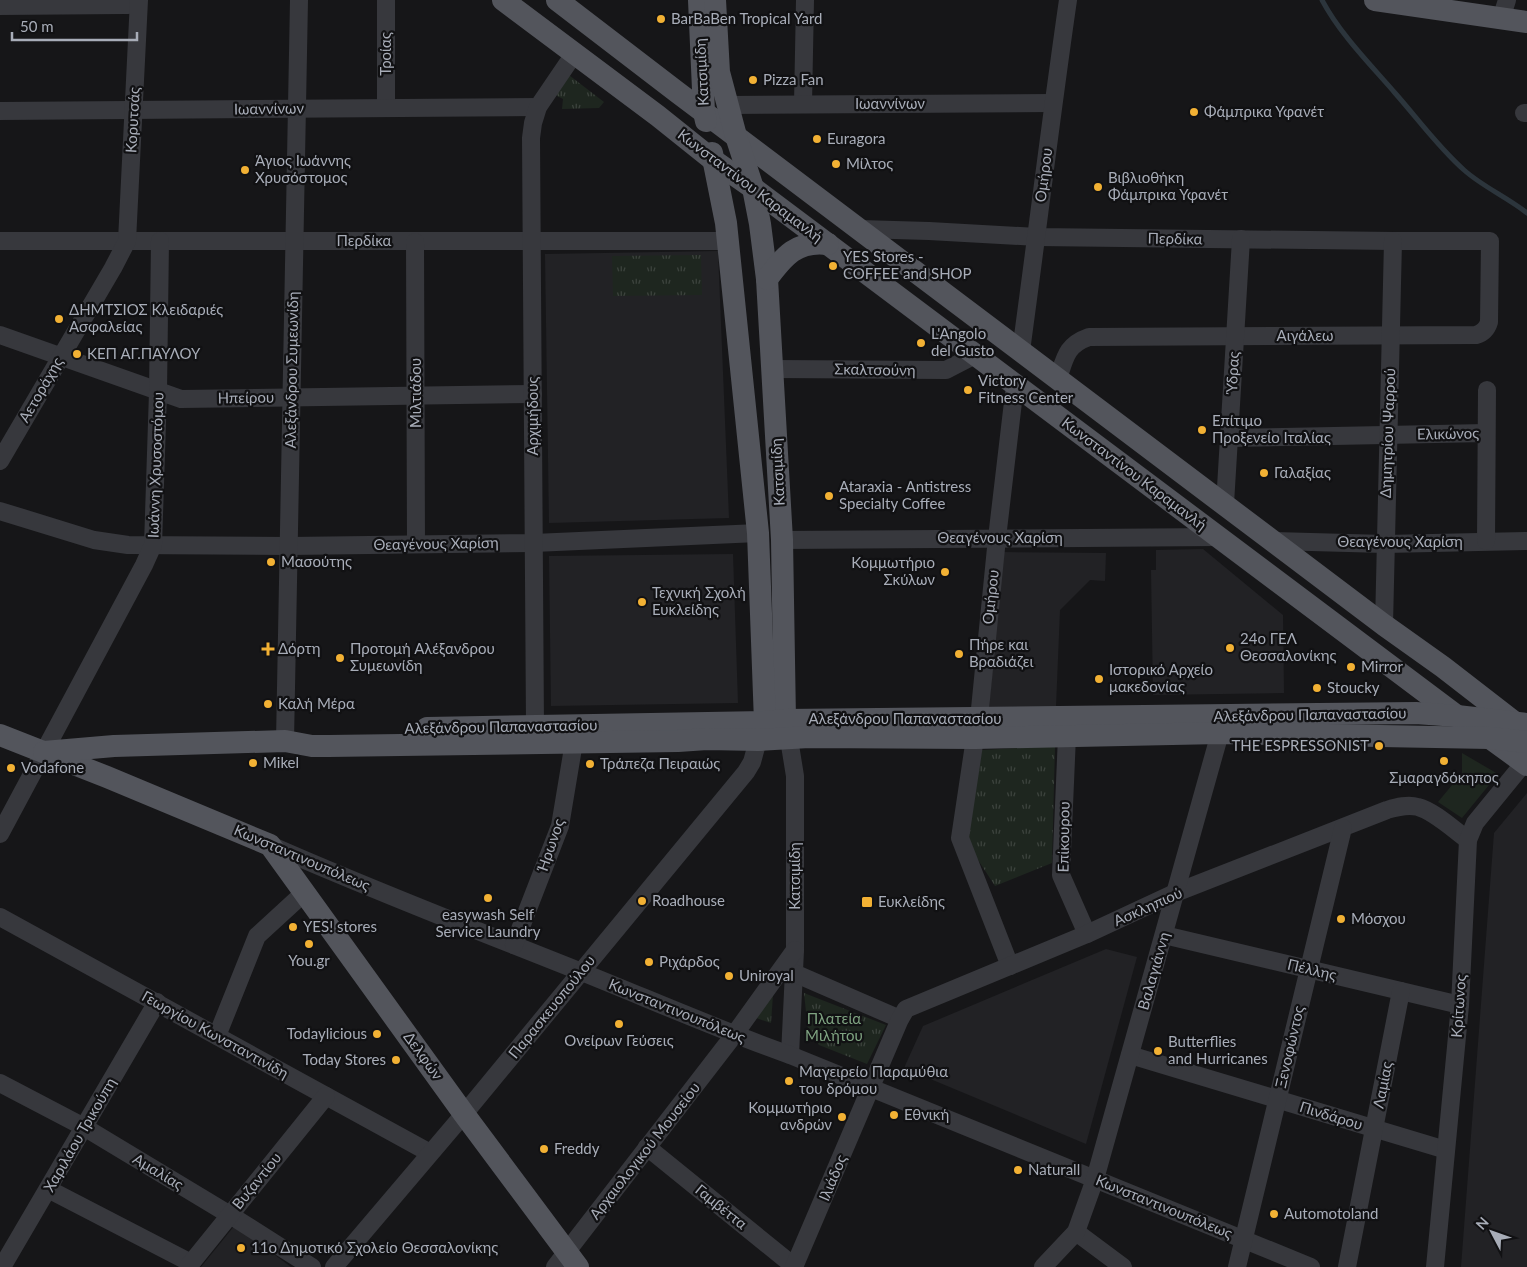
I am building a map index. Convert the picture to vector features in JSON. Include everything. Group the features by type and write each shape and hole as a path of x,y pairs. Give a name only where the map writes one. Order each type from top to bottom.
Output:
{"main road":[{"name":"Κωνσταντίνου Καραμανλή","path":"503,0 658,116 713,160 828,244 1457,716 1490,738 1526,757"},
{"name":"Κωνσταντίνου Καραμανλή","path":"557,0 1384,625 1522,726"},
{"name":"Κατσιμίδη","path":"699,0 704,112 726,223 758,534 774,730"},
{"name":"Κατσιμίδη","path":"715,0 718,66 727,105 753,188 767,279 782,540 774,730"},
{"path":"1375,0 1504,10 1527,22"},
{"path":"767,279 781,261 792,251 807,244 828,244"},
{"name":"Αλεξάνδρου Παπαναστασίου","path":"285,740 312,731 535,726 774,730 809,737 977,728 1416,713 1457,716 1522,726"},
{"name":"Αλεξάνδρου Παπαναστασίου","path":"977,728 1068,736 1220,733 1490,738"},
{"name":"Αλεξάνδρου Παπαναστασίου","path":"44,752 114,746 285,740 312,746 678,741 731,739 774,730"},
{"name":"Κωνσταντινουπόλεως","path":"0,735 270,845"},
{"name":"Δελφών","path":"270,845 464,1114 566,1262"}],"street":[{"path":"0,6 124,5 137,0"},
{"name":"Κορυτσάς","path":"127,241 137,0"},
{"name":"Αλεξάνδρου Συμεωνίδη","path":"285,740 299,0"},
{"name":"Τροίας","path":"386,0 386,108"},
{"path":"803,104 805,0"},
{"name":"Ομήρου","path":"1021,351 1068,0"},
{"path":"538,107 574,54"},
{"name":"Ιωαννίνων","path":"727,105 1053,103"},
{"name":"Ιωαννίνων","path":"0,111 538,107"},
{"name":"Αρχιμήδους","path":"535,726 531,138 538,107"},
{"name":"Περδίκα","path":"860,229 1037,237 1490,241"},
{"name":"Ύδρας","path":"1225,504 1241,240"},
{"name":"Περδίκα","path":"0,241 728,241"},
{"name":"Αετοράχης","path":"0,461 127,241"},
{"name":"Ιωάννη Χρυσοστόμου","path":"0,834 153,545 160,241"},
{"name":"Δημητρίου Ψαρρού","path":"1384,625 1393,241"},
{"name":"Αιγάλεω","path":"1058,379 1066,354 1070,348 1080,340 1089,337 1476,335 1484,331 1488,322 1490,241"},
{"name":"Μιλτιάδου","path":"415,242 416,544"},
{"name":"Ηπείρου","path":"0,334 181,399 533,394"},
{"name":"Σκαλτσούνη","path":"772,369 946,370 975,355"},
{"name":"Ομήρου","path":"1010,966 960,838 977,728 1015,385"},
{"path":"1486,390 1486,541"},
{"name":"Ελικώνος","path":"1229,438 1486,433"},
{"name":"Θεαγένους Χαρίση","path":"0,510 103,542 128,545 534,544 758,534"},
{"name":"Θεαγένους Χαρίση","path":"782,540 1219,537"},
{"name":"Θεαγένους Χαρίση","path":"1274,542 1385,544 1527,540"},
{"name":"Κατσιμίδη","path":"774,730 795,776 795,950 790,1055"},
{"name":"Παρασκευοπούλου","path":"334,1267 464,1114 746,772 774,730"},
{"name":"Βαλαγιάννη","path":"1076,1232 1095,1179 1220,733"},
{"name":"Επίκουρου","path":"1068,736 1061,875 1086,934"},
{"name":"Ήρωνος","path":"514,945 560,826 574,742"},
{"name":"Κρίτωνος","path":"1435,1267 1460,1004 1468,840 1475,823 1526,757"},
{"name":"Ασκληπιού","path":"871,1088 906,1009 1086,934 1175,894 1398,807 1412,806 1421,808 1468,840"},
{"name":"Ξενοφώντος","path":"1237,1267 1343,828"},
{"name":"Κωνσταντινουπόλεως","path":"270,845 351,880 734,1035 790,1055 1311,1267"},
{"path":"217,1036 257,936 305,892"},
{"name":"Γεωργίου Κωνσταντινίδη","path":"0,917 158,1002 430,1153"},
{"name":"Πέλλης","path":"1164,935 1460,1004"},
{"path":"734,1035 795,950"},
{"path":"794,972 900,1019"},
{"name":"Λαμίας","path":"1347,1267 1401,991"},
{"name":"Χαριλάου Τρικούπη","path":"2,1267 158,1002"},
{"name":"Αρχαιολογικού Μουσείου","path":"566,1262 647,1147 734,1035"},
{"name":"Πινδάρου","path":"1130,1055 1446,1150"},
{"name":"Αμαλίας","path":"0,1083 84,1127 312,1267"},
{"name":"Ιλιάδος","path":"795,1267 871,1088"},
{"name":"Βυζαντίου","path":"189,1265 326,1096"},
{"name":"Γαμβέττα","path":"647,1147 795,1267"},
{"path":"48,1189 189,1265"},
{"path":"1043,1267 1076,1232 1123,1267"}],"shaded area":[{"path":"718,251 729,518 549,523 545,254"},
{"path":"1203,549 1283,615 1284,693 1153,695 1151,570 1156,570 1156,550"},
{"path":"1003,552 1106,553 1105,581 1090,580 1060,610 1056,707 989,708"},
{"name":"Τεχνική Σχολή Ευκλείδης","path":"733,554 738,703 551,706 549,556"},
{"path":"1527,793 1527,1267 1461,1267 1494,833"},
{"path":"1106,949 1137,957 1086,1144 904,1068 923,1026"},
{"name":"11ο Δημοτικό Σχολείο Θεσσαλονίκης","path":"235,1225 291,1267 201,1267"}],"green space":[{"path":"565,72 604,102 599,108 562,109 563,99 551,93"},
{"path":"701,255 702,295 613,296 612,256"},
{"path":"1055,746 1052,863 995,886 967,843 982,750"},
{"path":"1462,753 1498,774 1462,818 1438,802 1462,773"},
{"name":"Πλατεία Μιλήτου","path":"804,993 886,1025 867,1064 819,1045 808,1030"},
{"path":"773,994 771,1023 753,1017"}],"waterway":[{"path":"1322,0 1337,25 1445,152 1471,176 1527,213"}],"place":[{"name":"BarBaBen Tropical Yard","path":"661,19"},
{"name":"Pizza Fan","path":"753,80"},
{"name":"Φάμπρικα Υφανέτ","path":"1194,112"},
{"name":"Euragora","path":"817,139"},
{"name":"Μίλτος","path":"836,164"},
{"name":"Άγιος Ιωάννης Χρυσόστομος","path":"245,170"},
{"name":"Βιβλιοθήκη Φάμπρικα Υφανέτ","path":"1098,187"},
{"name":"YES Stores - COFFEE and SHOP","path":"833,266"},
{"name":"ΔΗΜΤΣΙΟΣ Κλειδαριές Ασφαλείας","path":"59,319"},
{"name":"L'Angolo del Gusto","path":"921,343"},
{"name":"ΚΕΠ ΑΓ.ΠΑΥΛΟΥ","path":"77,354"},
{"name":"Victory Fitness Center","path":"968,390"},
{"name":"Επίτιμο Προξενείο Ιταλίας","path":"1202,430"},
{"name":"Γαλαξίας","path":"1264,473"},
{"name":"Ataraxia - Antistress Specialty Coffee","path":"829,496"},
{"name":"Μασούτης","path":"271,562"},
{"name":"Κομμωτήριο Σκύλων","path":"945,572"},
{"name":"Τεχνική Σχολή Ευκλείδης","path":"642,602"},
{"name":"24ο ΓΕΛ Θεσσαλονίκης","path":"1230,648"},
{"name":"Δόρτη","path":"268,649"},
{"name":"Πήρε και Βραδιάζει","path":"959,654"},
{"name":"Προτομή Αλέξανδρου Συμεωνίδη","path":"340,658"},
{"name":"Mirror","path":"1351,667"},
{"name":"Ιστορικό Αρχείο μακεδονίας","path":"1099,679"},
{"name":"Stoucky","path":"1317,688"},
{"name":"Καλή Μέρα","path":"268,704"},
{"name":"THE ESPRESSONIST","path":"1379,746"},
{"name":"Σμαραγδόκηπος","path":"1444,761"},
{"name":"Mikel","path":"253,763"},
{"name":"Τράπεζα Πειραιώς","path":"590,764"},
{"name":"Vodafone","path":"11,768"},
{"name":"easywash Self Service Laundry","path":"488,898"},
{"name":"Roadhouse","path":"642,901"},
{"name":"Ευκλείδης","path":"867,902"},
{"name":"Μόσχου","path":"1341,919"},
{"name":"YES! stores","path":"293,927"},
{"name":"You.gr","path":"309,944"},
{"name":"Ριχάρδος","path":"649,962"},
{"name":"Uniroyal","path":"729,976"},
{"name":"Ονείρων Γεύσεις","path":"619,1024"},
{"name":"Todaylicious","path":"377,1034"},
{"name":"Butterflies and Hurricanes","path":"1158,1051"},
{"name":"Today Stores","path":"396,1060"},
{"name":"Μαγειρείο Παραμύθια του δρόμου","path":"789,1081"},
{"name":"Εθνική","path":"894,1115"},
{"name":"Κομμωτήριο ανδρών","path":"842,1117"},
{"name":"Freddy","path":"544,1149"},
{"name":"Naturall","path":"1018,1170"},
{"name":"Automotoland","path":"1274,1214"},
{"name":"11ο Δημοτικό Σχολείο Θεσσαλονίκης","path":"241,1248"}]}
